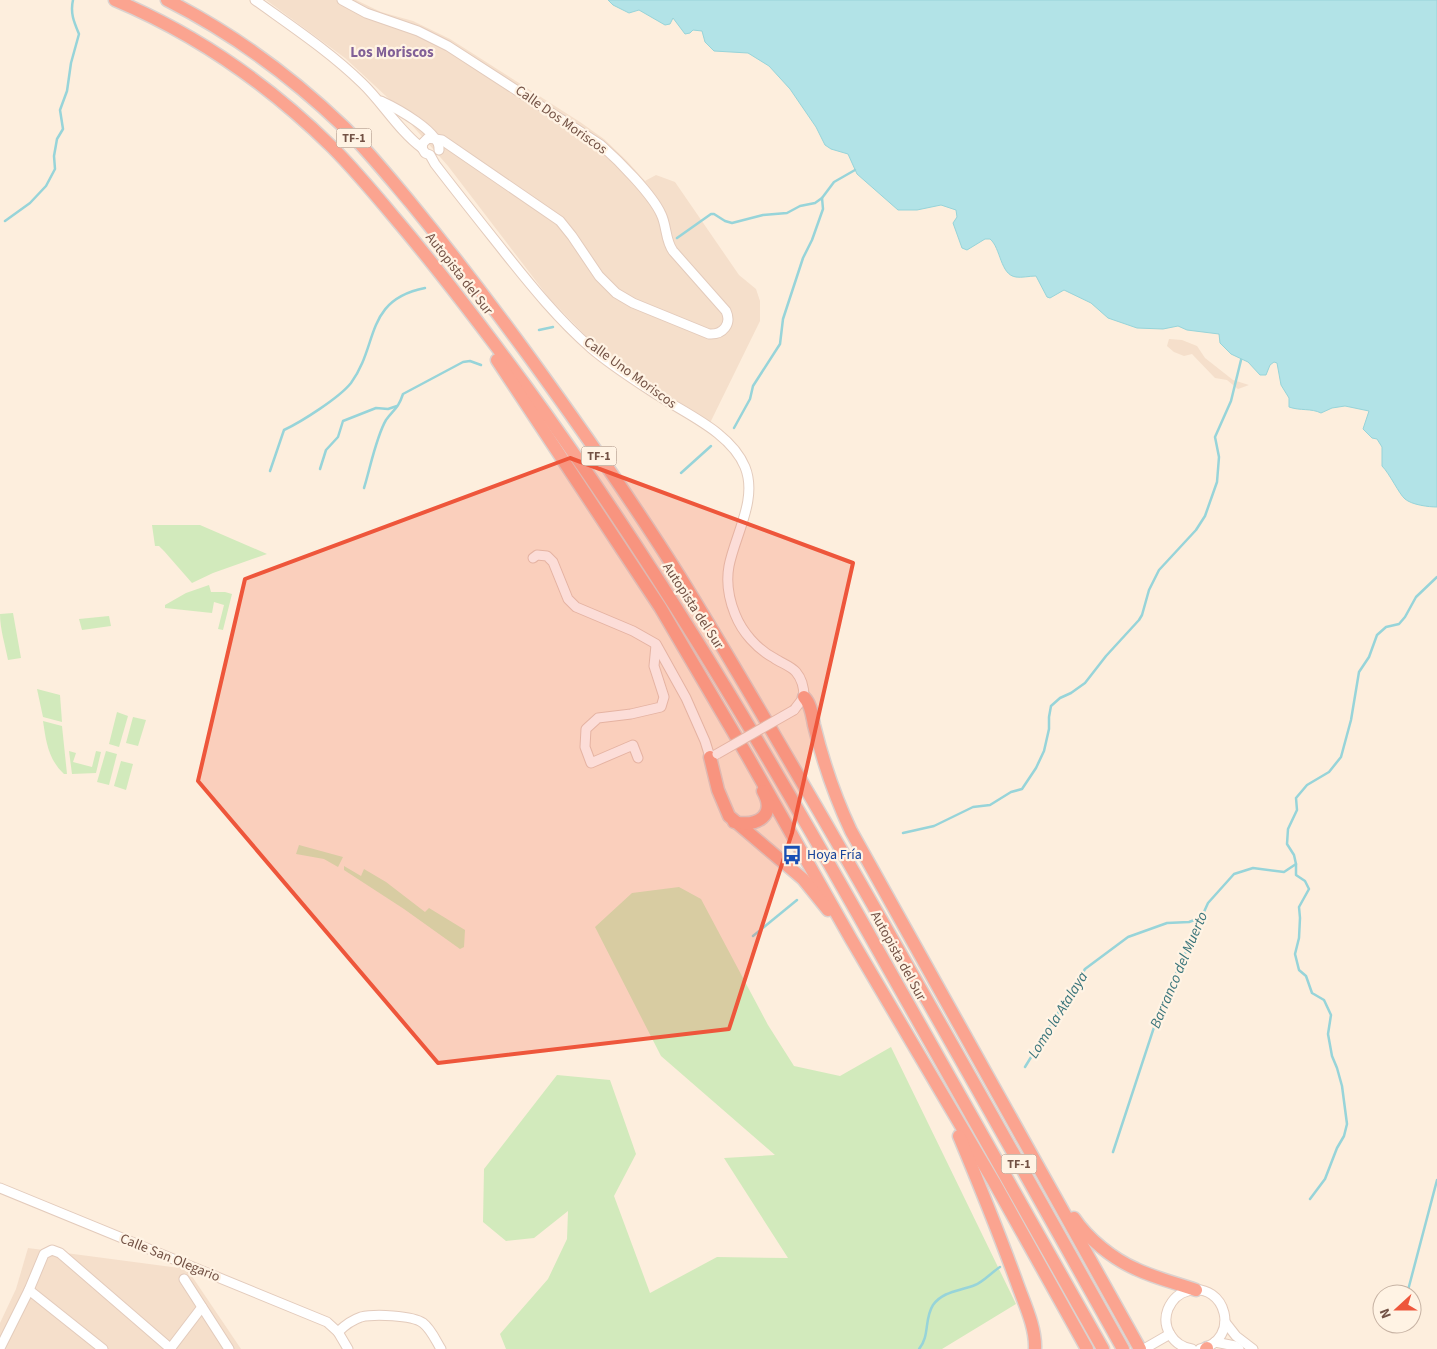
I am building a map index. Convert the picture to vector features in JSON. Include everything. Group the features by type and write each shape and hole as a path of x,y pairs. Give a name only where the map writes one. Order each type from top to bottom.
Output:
{"highway":[{"name":"Autopista del Sur","path":"115,0 165,23 240,68 278,98 333,147 434,265 495,343 609,504 705,652 803,818 1103,1349"},
{"name":"Autopista del Sur","path":"167,0 230,35 268,62 299,86 369,153 425,220 502,319 615,478 740,674 1123,1349"},
{"path":"434,265 660,607 940,1090 1087,1349"},
{"path":"804,697 809,704 832,788 851,831 1140,1349"},
{"path":"714,756 721,801 729,816 803,879 851,939"},
{"path":"734,822 744,824 757,822 764,817 766,811 767,801 752,772 748,757"},
{"path":"914,979 986,1075"},
{"path":"940,1090 996,1227 1032,1329 1035,1349"},
{"path":"1031,1153 1079,1226 1109,1253 1136,1269 1196,1290"}],"street":[{"name":"Calle Uno Moriscos","path":"255,0 324,50 362,82 425,153 430,155 487,233 564,322 608,360 720,436 739,456 746,468 748,494 747,509 729,568 729,593 732,605 743,629 753,642 771,657 797,672 802,681 804,697"},
{"name":"Calle Dos Moriscos","path":"342,0 366,13 418,31 448,46 601,145 621,164 656,206 662,217 672,251 726,311 728,320 725,328 717,333 709,334 633,303 616,293 599,276 560,221 457,152"},
{"path":"378,100 430,131 439,144 439,150"},
{"path":"422,148 426,139 435,139 442,140 457,152"},
{"path":"430,155 436,154 439,150 445,148 457,152"},
{"path":"533,558 537,555 547,556 553,562 568,599 576,607 633,631 656,644 686,698 705,741 714,756 794,710 804,697"},
{"path":"638,758 633,745 591,763 585,747 586,729 598,718 631,714 661,707 664,697 654,666 656,644"},
{"name":"Calle San Olegario","path":"0,1188 327,1322 338,1332"},
{"path":"0,1348 29,1290 44,1254 52,1250 60,1253 170,1349 202,1306"},
{"name":"Calle San Olegario","path":"184,1280 228,1348"},
{"path":"29,1290 103,1349"},
{"path":"1192,1349 1182,1346 1170,1334 1166,1319 1168,1308 1172,1302 1183,1293 1196,1290 1206,1292 1216,1298 1224,1310 1225,1322 1222,1333 1207,1347"},
{"path":"348,1349 338,1332 345,1325 362,1317 380,1316 405,1318 421,1322 428,1328 441,1349"},
{"path":"1225,1322 1236,1336 1254,1349"},
{"path":"1144,1349 1170,1334"},
{"path":"1207,1347 1235,1346 1239,1349"}],"highlighted area":[{"path":"570,458 853,563 792,833 729,1029 438,1063 198,781 245,579"}],"shaded area":[{"path":"266,0 356,0 381,12 413,21 450,39 580,122 604,139 645,181 656,175 675,182 739,275 756,289 760,301 760,321 710,423 612,357 585,335 549,298 448,166 388,98 345,58"},
{"path":"1169,339 1182,340 1197,346 1205,358 1233,380 1249,385 1238,389 1227,380 1215,378 1192,354 1184,356 1174,352 1167,346"},
{"path":"28,1248 187,1269 241,1349 0,1349 0,1323 16,1289"}],"green space":[{"path":"152,525 200,525 267,554 213,573 192,583 159,546 155,546"},
{"path":"209,585 211,592 232,594 223,630 218,629 224,605 214,602 212,613 165,608 165,605 186,593"},
{"path":"13,613 21,658 8,660 0,614"},
{"path":"109,616 111,626 82,630 79,619"},
{"path":"37,689 60,695 62,722 43,717"},
{"path":"117,712 128,716 119,747 109,744"},
{"path":"133,717 146,720 138,746 126,743"},
{"path":"43,721 62,726 67,774 64,774 51,756"},
{"path":"69,751 76,753 73,762 92,767 96,751 101,752 96,773 72,774"},
{"path":"106,751 117,754 109,785 97,782"},
{"path":"121,761 133,764 126,790 114,786"},
{"path":"299,845 343,857 338,867 324,859 296,854"},
{"path":"344,866 361,876 364,869 386,882 425,912 429,908 465,930 464,947 460,949 404,909 344,870"},
{"path":"679,887 701,899 768,1025 794,1066 840,1076 891,1047 1016,1304 942,1349 506,1349 500,1334 548,1279 567,1239 568,1211 534,1238 506,1241 483,1222 484,1169 557,1075 610,1080 636,1154 614,1196 650,1293 717,1257 788,1258 724,1158 775,1155 661,1056 595,927 632,893"}],"water":[{"path":"608,0 1437,0 1437,507 1412,503 1400,493 1382,466 1382,447 1377,439 1372,438 1363,429 1369,411 1345,406 1332,408 1321,413 1289,407 1289,398 1281,385 1277,363 1274,362 1270,365 1266,375 1260,375 1248,362 1231,354 1220,343 1219,334 1187,330 1178,326 1163,329 1137,328 1108,318 1091,303 1064,290 1050,298 1047,297 1036,276 1016,277 1007,271 994,243 990,239 985,239 967,250 962,248 953,223 957,217 956,210 941,205 917,210 898,210 857,174 848,154 831,149 825,145 816,127 790,89 769,66 748,53 714,51 705,42 702,31 693,30 685,34 673,18 670,24 665,25 639,10 629,13 613,5"}],"waterway":[{"path":"5,221 30,203 46,186 55,169 54,156 57,139 63,129 60,110 67,91 71,63 79,34 72,13 73,0"},
{"path":"677,238 711,214 732,223 763,215 787,213 800,206 815,203 822,198 834,182 855,170"},
{"path":"734,428 750,399 753,386 780,344 783,319 803,258 812,240 823,209 822,198"},
{"path":"270,471 284,430 338,396 351,383 360,368 382,313 405,294 425,288"},
{"path":"539,330 553,327"},
{"path":"903,833 934,826 973,807 990,805 1011,792 1022,789 1036,768 1044,751 1049,729 1051,706 1060,698 1085,683 1106,656 1139,620 1149,590 1159,570 1196,530 1205,516 1217,482 1219,457 1215,437 1231,401 1241,360"},
{"path":"364,488 382,427 398,406 403,394 463,362 470,361 481,365"},
{"path":"320,469 326,450 338,437 343,421 376,408 388,409 397,406"},
{"path":"681,473 711,446"},
{"name":"Barranco del Muerto","path":"1113,1152 1160,1009 1208,903 1234,874 1253,868 1284,872 1296,864 1294,855 1287,844 1288,829 1297,810 1296,798 1307,785 1329,772 1341,757 1351,720 1359,672 1369,657 1377,635 1386,627 1399,624 1416,597 1437,577"},
{"path":"1296,864 1296,875 1305,881 1309,889 1299,907 1299,938 1295,954 1299,970 1306,976 1312,993 1324,1000 1331,1015 1328,1034 1332,1056 1342,1086 1347,1124 1344,1136 1337,1148 1325,1179 1310,1199"},
{"path":"753,936 797,900"},
{"name":"Lomo la Atalaya","path":"1025,1067 1085,969 1128,937 1167,923 1189,922 1200,918"},
{"path":"1410,1284 1437,1180"},
{"name":"Barranco del Muerto","path":"919,1349 925,1339 930,1310 937,1300 952,1292 978,1284 1000,1267"}],"place":[{"name":"Hoya Fría","path":"792,855"}],"district":[{"name":"Los Moriscos","path":"392,52"}]}
